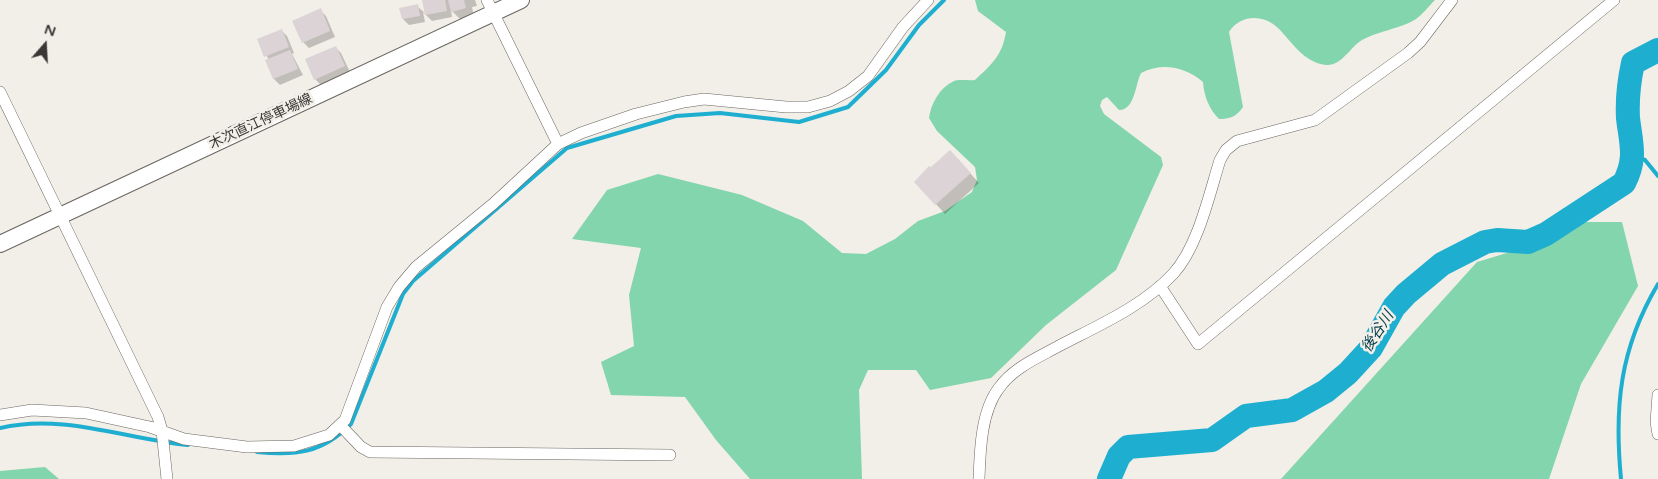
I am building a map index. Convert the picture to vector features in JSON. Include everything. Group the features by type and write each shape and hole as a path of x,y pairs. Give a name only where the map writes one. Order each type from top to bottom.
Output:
{"main road":[{"name":"木次直江停車場線","path":"0,244 490,7 521,0"}],"street":[{"path":"0,415 32,410 86,413 162,431 184,439 275,448 306,444 329,435 341,426 387,307 399,287 416,267 493,204 558,144 581,133 636,114 684,102 704,99 786,108 808,107 830,100 849,91 868,76 904,27 928,0"},
{"path":"979,479 980,446 984,425 992,399 1006,379 1031,360 1126,311 1160,286 1187,255 1220,160 1226,150 1237,142 1315,120 1326,113 1408,53 1420,42 1452,0"},
{"path":"1160,286 1198,344 1614,0"},
{"path":"490,7 558,144"},
{"path":"0,92 158,417 162,431 162,449 167,479"},
{"path":"1658,395 1656,422 1658,434"},
{"path":"341,426 361,447 370,452 670,455"}],"green space":[{"path":"975,0 1435,0 1411,22 1362,40 1337,62 1326,65 1305,56 1278,28 1266,20 1252,18 1239,22 1229,32 1243,107 1230,118 1219,119 1212,111 1203,82 1189,73 1174,68 1157,68 1141,73 1134,96 1124,109 1119,110 1107,97 1102,100 1100,106 1104,114 1161,157 1163,165 1116,270 1046,325 991,378 930,390 916,370 868,370 859,390 862,479 750,479 716,440 685,397 611,395 601,362 634,346 629,295 641,248 572,239 607,190 658,174 742,195 803,221 842,253 866,254 895,239 918,221 945,211 972,192 977,180 975,167 937,131 929,118 934,102 944,88 956,80 975,80 991,64 1002,47 1006,32 978,11"},
{"path":"1577,222 1622,222 1638,286 1581,384 1549,479 1281,479 1477,262 1530,246"},
{"path":"45,467 59,479 0,479 0,471"}],"building":[{"path":"422,0 445,0 447,11 425,15"},
{"path":"448,0 464,0 466,8 451,12"},
{"path":"418,4 420,16 402,19 399,8"},
{"path":"321,8 330,31 302,43 292,21"},
{"path":"282,29 289,47 264,57 257,39"},
{"path":"336,46 345,66 314,80 305,59"},
{"path":"290,50 298,69 273,79 265,60"},
{"path":"950,150 971,173 935,205 914,182 929,166 931,167"}],"waterway":[{"path":"257,452 296,453 319,447 340,434 351,424 403,294 413,281 567,148 676,116 720,113 799,122 848,107 886,70 919,25 944,0"},
{"name":"後谷川","path":"1109,479 1119,456 1128,447 1212,440 1246,416 1292,410 1326,391 1348,373 1371,348 1394,307 1406,294 1442,264 1485,242 1497,240 1528,242 1546,234 1624,183 1632,158 1628,104 1629,83 1633,63 1658,50"},
{"path":"1633,156 1645,160 1658,176"},
{"path":"1621,479 1618,427 1623,378 1635,331 1658,284"},
{"path":"0,428 47,423 71,425 188,445"}]}
